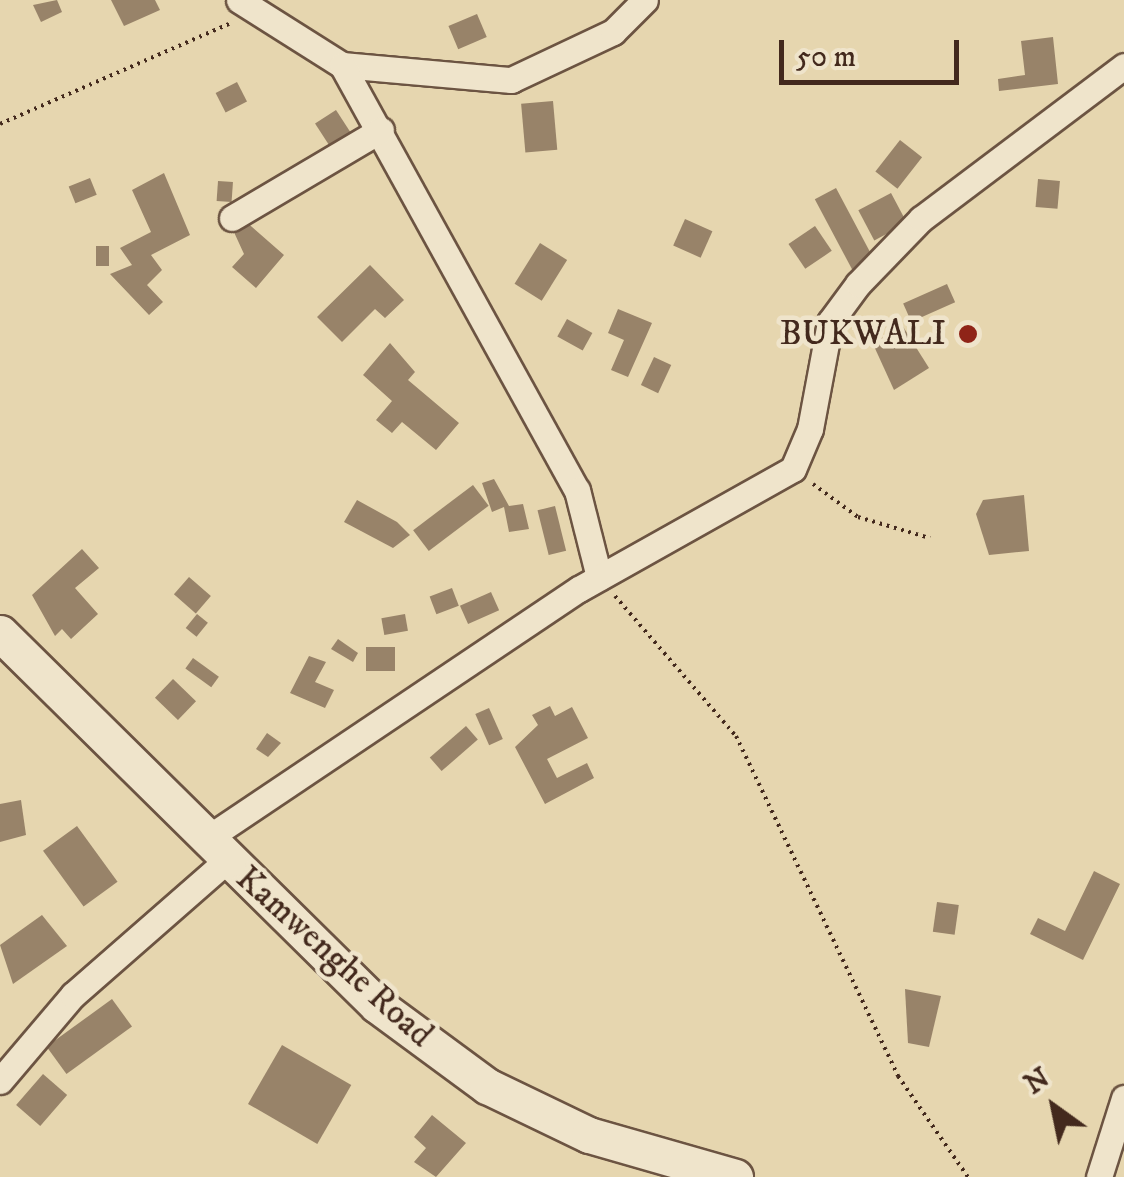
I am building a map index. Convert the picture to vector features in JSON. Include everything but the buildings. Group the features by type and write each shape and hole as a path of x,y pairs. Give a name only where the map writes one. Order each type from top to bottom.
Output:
{"main road":[{"name":"Kamwenghe Road","path":"0,632 216,851 377,1005 487,1086 589,1136 734,1177"}],"street":[{"path":"246,5 342,65 510,80 613,32 645,0"},
{"path":"342,65 577,490 599,577"},
{"path":"0,1081 73,995 216,851 599,577 793,469 810,430 830,322 858,284 921,219 1124,66"},
{"path":"232,218 381,130"},
{"path":"1099,1177 1124,1098"}],"path":[{"path":"0,124 183,51 246,5"},
{"path":"793,469 858,517 930,538"},
{"path":"599,577 736,736 898,1076 968,1177"}],"place":[{"name":"BUKWALI","path":"968,334"}]}
